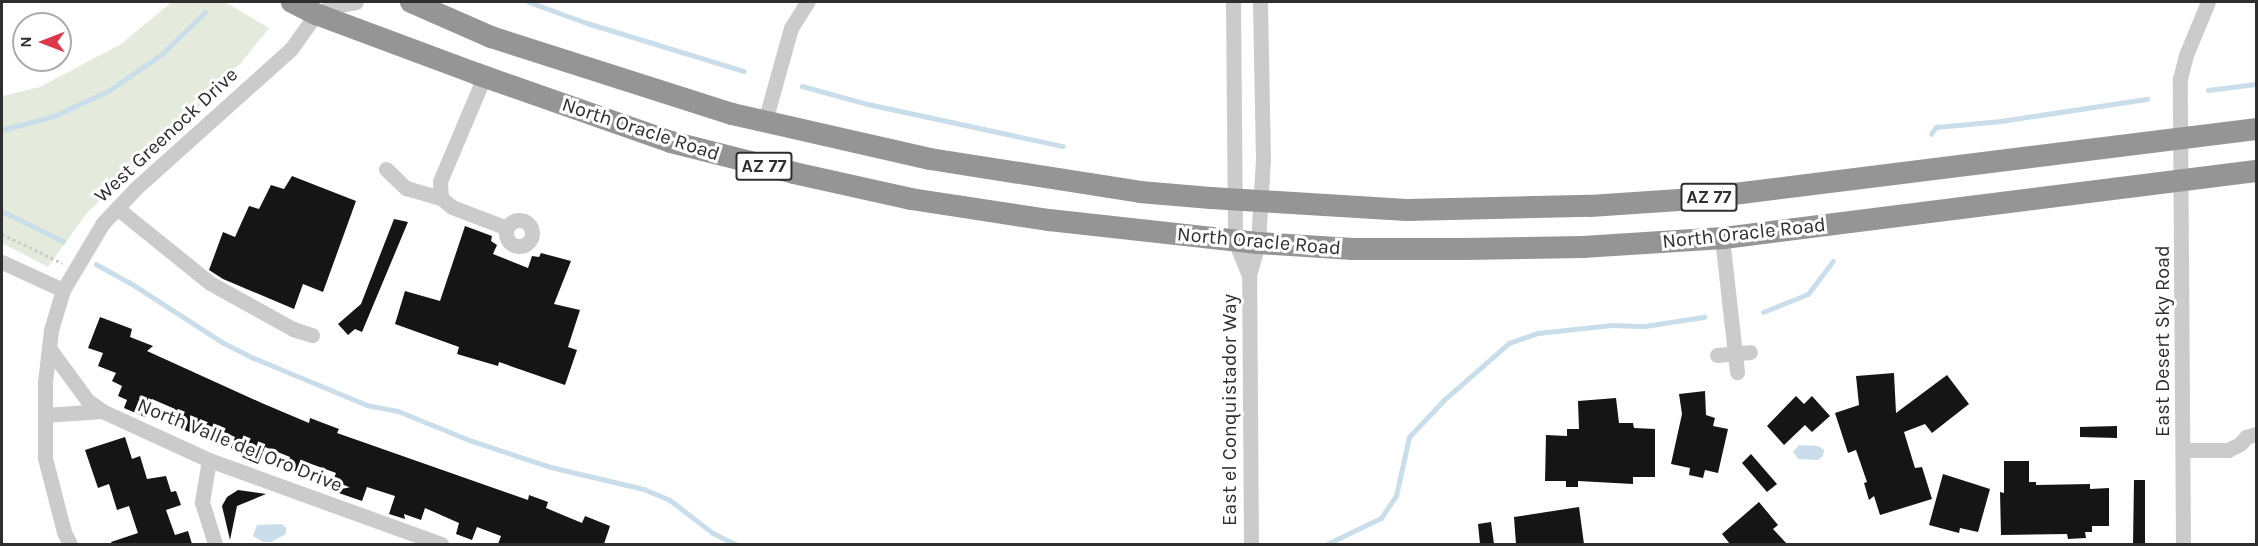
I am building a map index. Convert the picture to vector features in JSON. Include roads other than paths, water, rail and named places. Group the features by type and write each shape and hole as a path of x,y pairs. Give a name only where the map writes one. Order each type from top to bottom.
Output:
{"highway":[{"name":"North Oracle Road","path":"292,2 316,14 484,77 671,142 911,199 1037,218 1234,241 1353,249 1463,249 1583,247 1722,238 2183,178 2256,171"},
{"name":"North Oracle Road","path":"411,2 522,48 732,114 930,159 1140,192 1407,210 1590,206 1671,201 2256,129"}],"street":[{"path":"316,14 334,6 356,2"},
{"path":"765,121 790,28 807,2"},
{"name":"East el Conquistador Way","path":"1233,2 1234,241 1249,275"},
{"name":"East el Conquistador Way","path":"1251,544 1249,275 1258,243 1263,160 1260,2"},
{"name":"East Desert Sky Road","path":"2183,544 2183,178 2180,79 2186,55 2208,2"},
{"name":"West Greenock Drive","path":"70,544 64,532 45,458 49,348 51,330 63,290 103,223 291,49 316,14"},
{"path":"441,198 440,181 484,77"},
{"path":"387,169 406,188 441,198 452,207 507,228"},
{"path":"117,208 210,283 293,329 312,335"},
{"path":"1722,238 1742,352 1737,372"},
{"path":"2,262 63,290"},
{"name":"North Valle del Oro Drive","path":"49,348 87,400 102,411 209,460 424,542 441,544"},
{"path":"1717,355 1742,352"},
{"path":"45,415 102,411"},
{"path":"2183,450 2228,450 2240,444 2246,437 2256,434"},
{"path":"209,460 202,502 215,544"}],"water":[{"path":"1799,445 1818,446 1824,450 1823,456 1818,460 1798,459 1793,452"},
{"path":"282,524 286,528 286,534 271,542 263,542 253,536 257,525"}],"waterway":[{"path":"529,2 587,23 744,71"},
{"path":"2,130 54,116 108,91 162,54 205,12"},
{"path":"2208,90 2256,84"},
{"path":"802,86 868,104 1063,146"},
{"path":"1931,134 1936,127 2001,121 2147,99"},
{"path":"2,211 63,241"},
{"path":"1763,312 1808,294 1833,261"},
{"path":"96,264 129,282 222,342 254,358 367,405 398,411 472,441 551,467 644,489 670,500 713,533 736,544"},
{"path":"1327,544 1381,518 1396,496 1409,437 1444,400 1509,343 1538,333 1612,325 1645,326 1704,317"}]}
